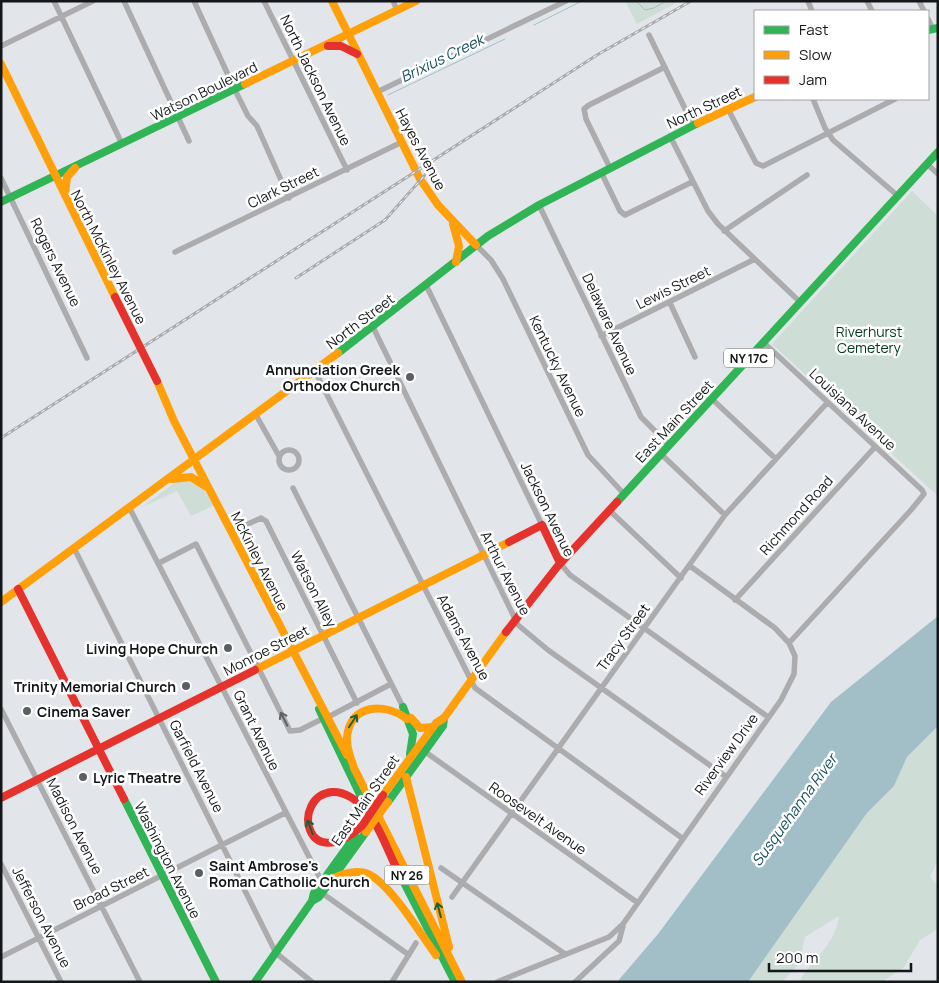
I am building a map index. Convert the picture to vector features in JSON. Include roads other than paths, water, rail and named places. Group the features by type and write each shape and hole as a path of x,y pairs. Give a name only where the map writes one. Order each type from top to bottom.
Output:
{"street":[{"path":"54,1 122,144"},
{"path":"1,46 93,1"},
{"path":"124,1 189,140"},
{"path":"194,1 248,116 257,126 289,198"},
{"name":"North Jackson Avenue","path":"264,1 347,170"},
{"name":"Hayes Avenue","path":"332,1 425,187 450,218 476,245"},
{"path":"393,1 397,10"},
{"name":"Watson Boulevard","path":"1,202 416,1"},
{"path":"377,92 566,1"},
{"path":"649,34 693,125"},
{"path":"324,46 341,46 358,55"},
{"name":"North McKinley Avenue","path":"1,64 194,460"},
{"path":"610,168 586,119 584,109 588,105 665,67"},
{"name":"North Street","path":"1,602 427,287 476,245 539,205 601,172 670,136 754,97"},
{"path":"813,100 828,133 898,196"},
{"path":"728,109 756,163 763,166 893,100"},
{"path":"670,136 708,211 724,231 800,302"},
{"name":"Clark Street","path":"175,252 402,142"},
{"name":"East Main Street","path":"255,982 312,901 333,878 408,761 433,727 444,718 514,620 560,563 938,152"},
{"path":"927,164 938,174"},
{"path":"65,197 67,177 77,166"},
{"path":"601,172 620,211 625,215 692,182"},
{"path":"724,231 807,175"},
{"name":"Rogers Avenue","path":"1,178 87,358"},
{"name":"Delaware Avenue","path":"539,205 641,417 669,445"},
{"path":"450,218 457,234 459,246 456,262"},
{"name":"Kentucky Avenue","path":"476,245 499,271 588,455 624,494"},
{"name":"Lewis Street","path":"601,336 755,260"},
{"name":"Jackson Avenue","path":"427,287 560,563 570,575 768,717"},
{"path":"670,303 695,357"},
{"name":"Arthur Avenue","path":"373,327 514,620 521,629 725,776"},
{"name":"Louisiana Avenue","path":"763,342 922,490 924,495 789,642"},
{"name":"Adams Avenue","path":"314,371 422,586 478,691 682,838"},
{"path":"712,399 776,458"},
{"name":"Tracy Street","path":"452,897 725,515 827,403"},
{"path":"256,415 279,456"},
{"name":"Richmond Road","path":"735,600 875,447"},
{"path":"661,454 725,515"},
{"name":"McKinley Avenue","path":"194,460 317,700 369,814 448,968"},
{"path":"164,482 180,476 191,476 209,489"},
{"path":"293,488 403,707 413,740 408,761"},
{"name":"Grant Avenue","path":"130,507 322,882"},
{"path":"609,510 681,578"},
{"name":"Watson Alley","path":"231,532 264,518 357,703"},
{"name":"Monroe Street","path":"1,798 542,525"},
{"path":"159,563 196,544 290,731 300,730 357,703 391,684"},
{"name":"Garfield Avenue","path":"74,548 224,845 276,953 312,982"},
{"path":"690,566 775,628 789,642"},
{"name":"Washington Avenue","path":"18,589 216,982"},
{"name":"Riverview Drive","path":"497,982 609,937 623,924 780,700 794,674 794,656 789,642"},
{"name":"NY 26","path":"407,719 398,711 383,706 368,708 356,716 348,729 347,738 354,768 462,982"},
{"path":"403,707 407,709 416,727 425,729 433,727"},
{"name":"Madison Avenue","path":"1,709 140,982"},
{"name":"McKinley Avenue","path":"325,718 354,768"},
{"name":"East Main Street","path":"385,798 406,777 442,726 444,718"},
{"name":"Roosevelt Avenue","path":"424,752 638,904"},
{"path":"406,777 449,950 458,974"},
{"path":"364,829 344,841 329,844 318,840 312,834 307,824 307,814 315,799 335,792 351,796 369,814"},
{"name":"Broad Street","path":"1,957 285,813"},
{"name":"East Main Street","path":"312,901 314,893 364,829"},
{"name":"Jefferson Avenue","path":"1,864 61,982"},
{"path":"441,868 565,954"},
{"name":"NY 26","path":"333,878 357,872 374,877 385,888 448,968 455,982"},
{"path":"322,892 409,955"},
{"path":"575,982 619,941 623,924"},
{"path":"392,982 416,943"}],"water":[{"name":"Susquehanna River","path":"938,616 938,726 907,757 894,786 867,813 748,982 617,982 658,934 831,702"}],"waterway":[{"name":"Brixius Creek","path":"534,25 582,1"},
{"name":"Brixius Creek","path":"636,1 645,10 654,8 666,1"},
{"name":"Brixius Creek","path":"388,95 505,39"}],"railway":[{"path":"1,438 597,55 691,1"},
{"path":"296,278 385,220 432,167"}],"place":[{"name":"Annunciation Greek Orthodox Church","path":"410,377"},
{"name":"Living Hope Church","path":"228,648"},
{"name":"Trinity Memorial Church","path":"186,686"},
{"name":"Cinema Saver","path":"27,711"},
{"name":"Lyric Theatre","path":"83,777"},
{"name":"Saint Ambrose's Roman Catholic Church","path":"199,873"}],"park label":[{"name":"Riverhurst Cemetery","path":"869,340"}]}
